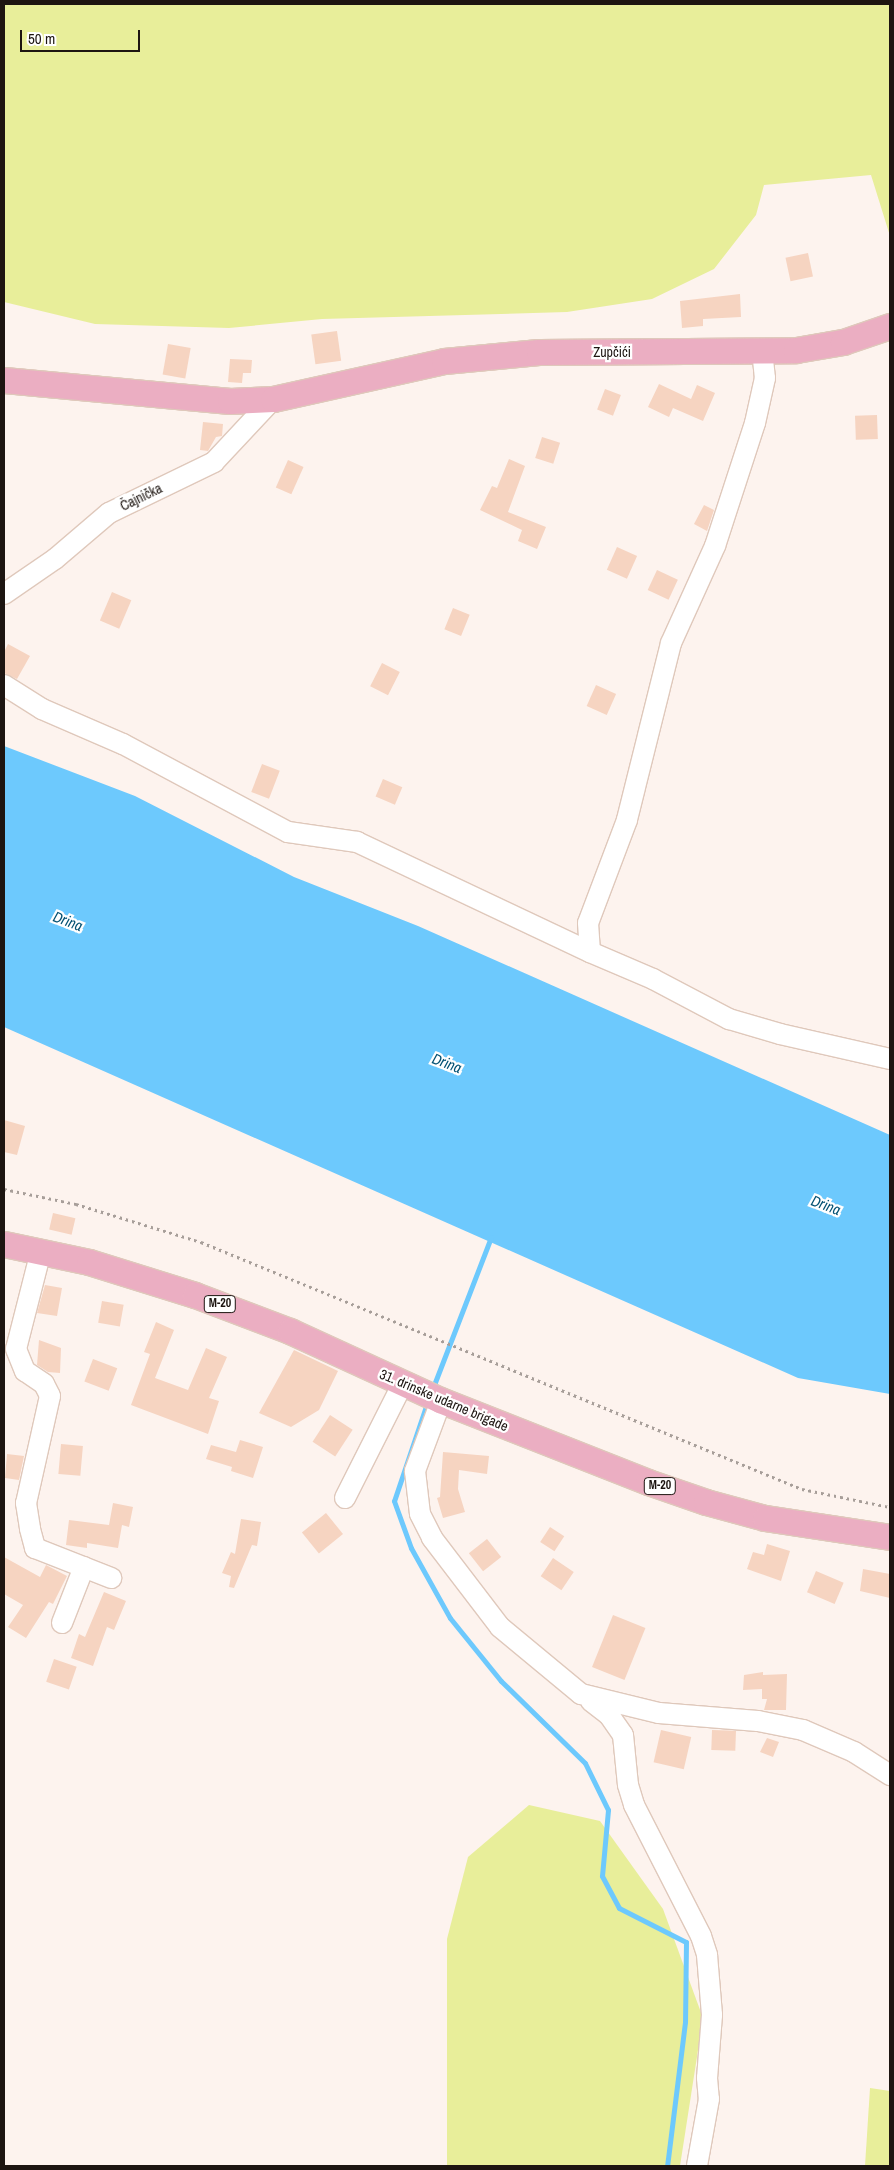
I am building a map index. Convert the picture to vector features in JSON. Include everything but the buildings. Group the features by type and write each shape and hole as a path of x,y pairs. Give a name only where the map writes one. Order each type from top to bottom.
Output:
{"main road":[{"name":"Zupčići","path":"273,399 444,361 539,352 796,350 843,342 890,326"},
{"path":"4,380 230,401 273,399"},
{"name":"31. drinske udarne brigade","path":"4,1244 89,1262 195,1295 290,1331 427,1394 706,1502 765,1518 890,1537"}],"street":[{"path":"590,952 588,923 627,820 671,643 715,546 755,423 765,378 762,350"},
{"name":"Čajnička","path":"4,594 55,559 109,513 214,462 273,399"},
{"path":"4,685 42,709 123,744 288,832 357,842 590,952 653,979 729,1019 890,1059"},
{"path":"41,1251 16,1349 25,1371 44,1384 50,1396 26,1503 35,1548 112,1578"},
{"path":"345,1498 427,1394"},
{"path":"427,1394 415,1471 420,1514 432,1538 500,1627 609,1715 624,1734 628,1785 634,1805 701,1936 707,1955 712,2015 707,2078 710,2099 697,2166"},
{"path":"62,1623 84,1567"},
{"path":"581,1694 659,1713 758,1721 803,1730 854,1752 890,1775"}],"path":[{"path":"4,1189 76,1204 201,1242 802,1489 890,1507"}],"green space":[{"path":"4,4 890,4 890,236 871,175 764,185 756,215 714,269 652,299 567,312 322,319 229,328 95,324 4,302"},
{"path":"529,1805 600,1821 663,1909 703,2018 680,2166 447,2166 447,1939 468,1857"},
{"path":"870,2088 890,2091 890,2166 865,2166"}],"water":[{"name":"Drina","path":"4,746 135,796 294,877 418,926 890,1135 890,1394 798,1378 4,1027"}],"waterway":[{"path":"432,1390 491,1237"},
{"path":"427,1403 394,1501 411,1548 450,1618 501,1681 585,1763 608,1810 602,1876 619,1908 686,1942 685,2022 667,2166"}]}
